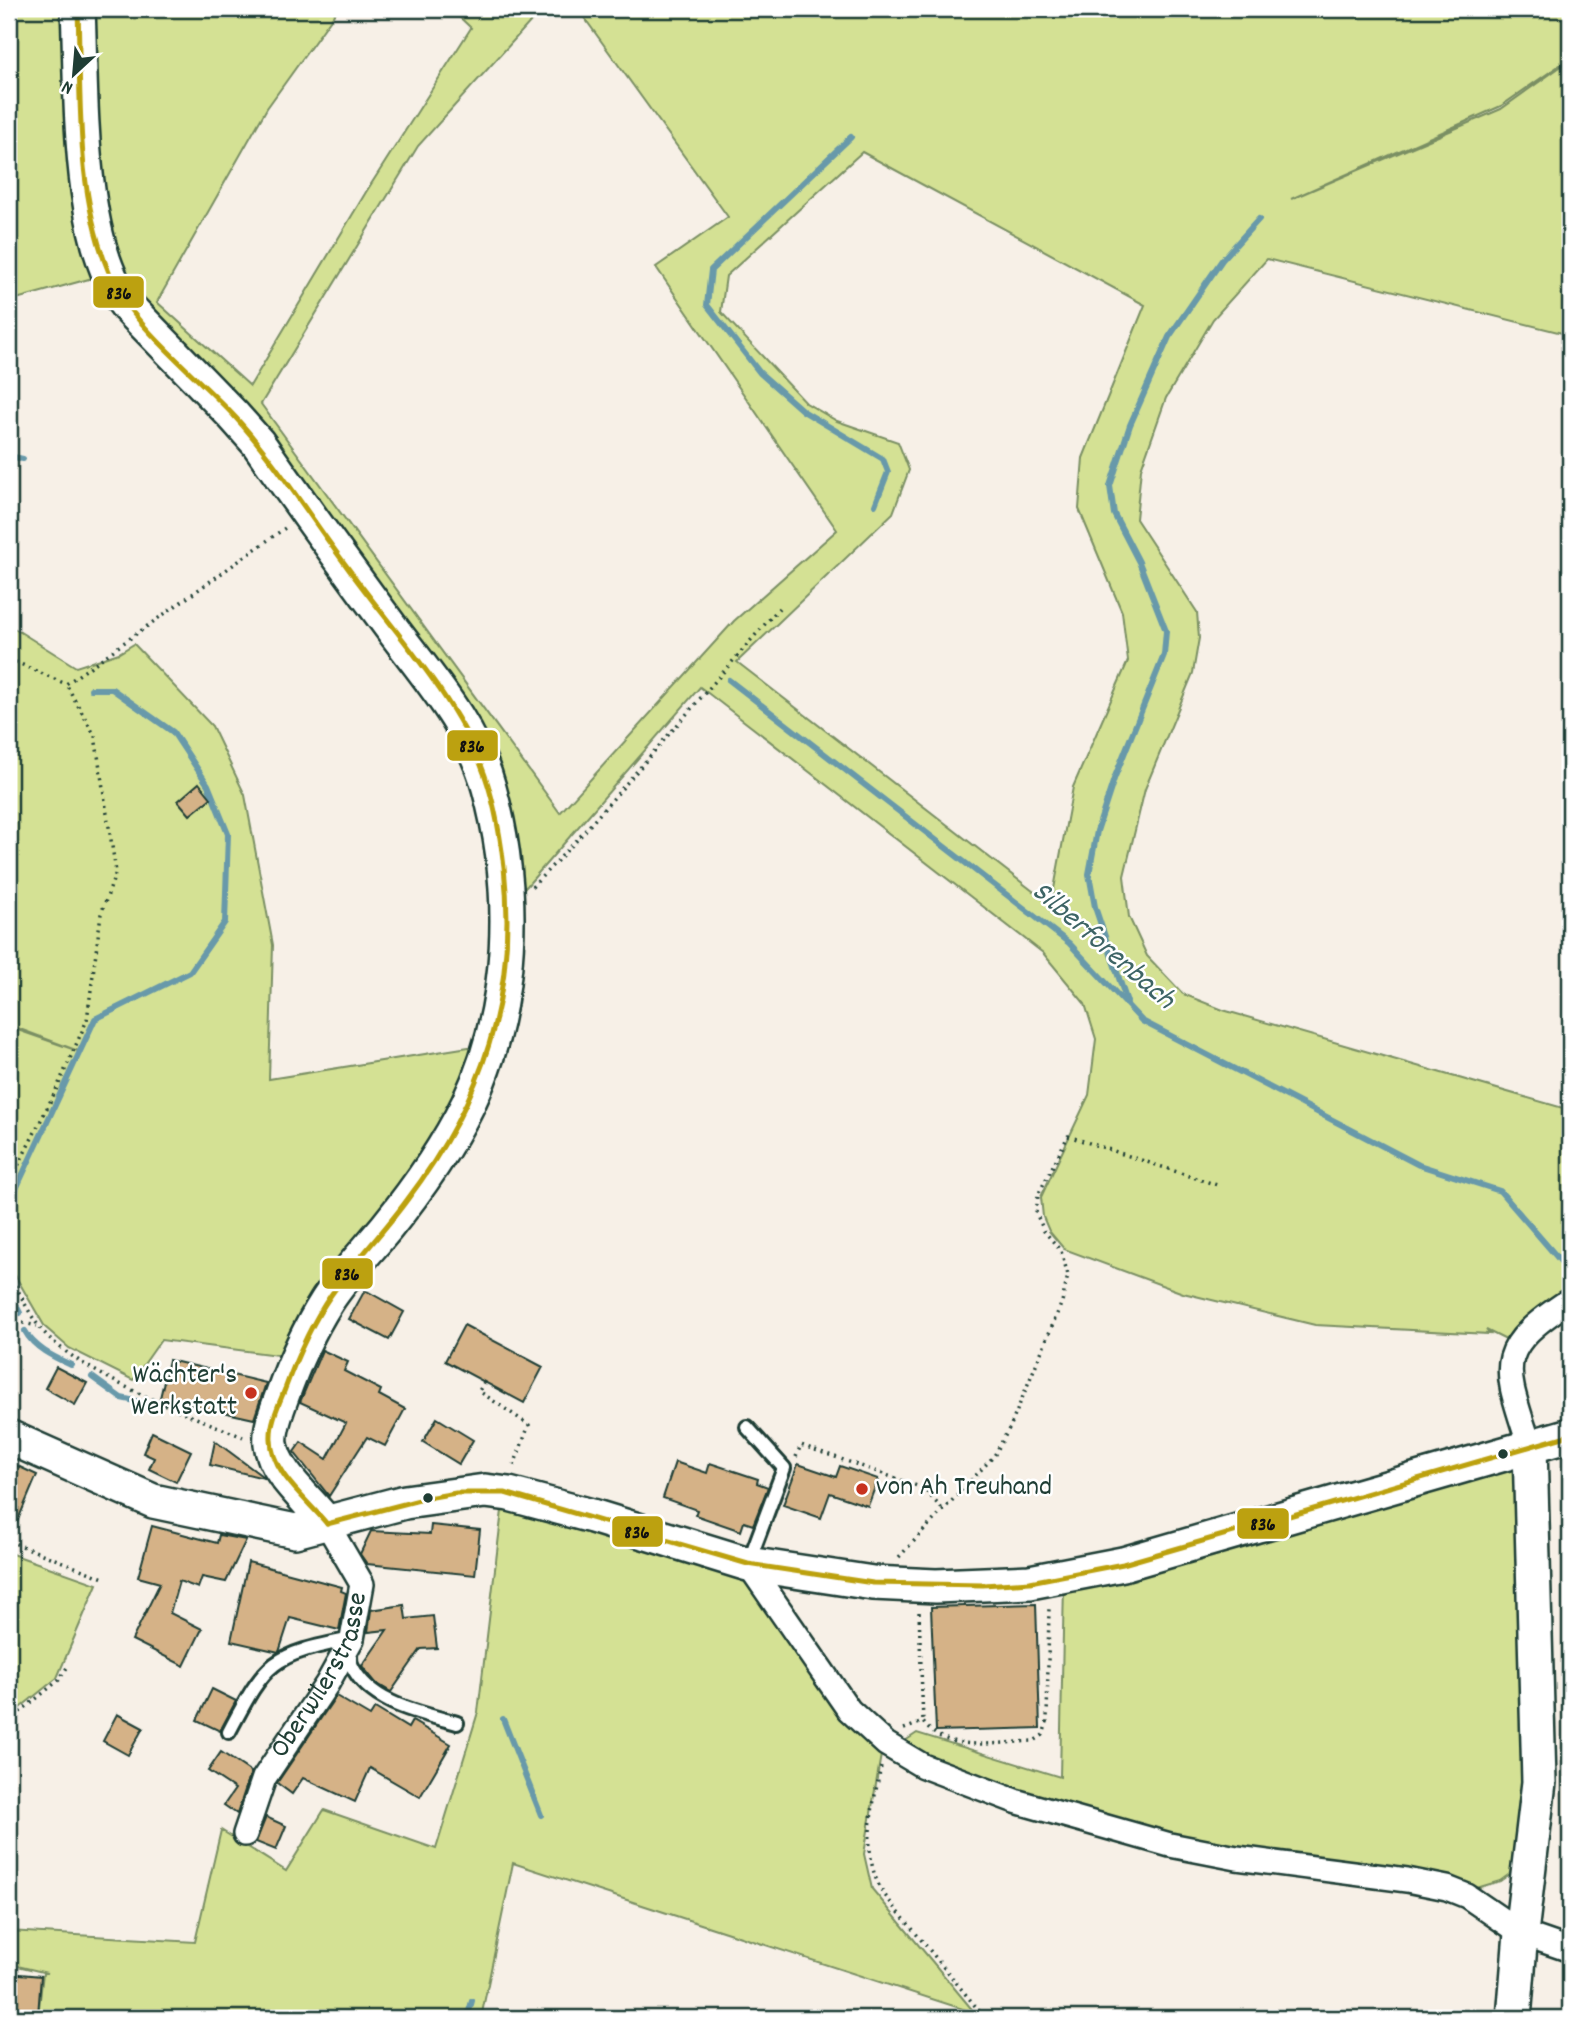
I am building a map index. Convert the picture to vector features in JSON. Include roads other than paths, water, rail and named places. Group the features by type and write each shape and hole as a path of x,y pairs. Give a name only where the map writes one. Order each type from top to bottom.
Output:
{"street":[{"name":"Oberwilerstrasse","path":"78,9 86,172 100,250 114,288 128,307 233,415 436,688 481,761 496,817 506,901 506,959 498,1003 491,1040 468,1105 411,1194 328,1299 298,1353 279,1403 271,1434 277,1464 327,1524 362,1584 352,1639 327,1684 264,1778 245,1834"},
{"path":"1514,2018 1539,1782 1530,1447 1510,1382 1511,1361 1518,1342 1531,1325 1570,1300"},
{"path":"9,1437 153,1501 295,1531 405,1502 456,1493 495,1492 592,1516 748,1564 873,1583 983,1585 1049,1578 1123,1564 1570,1435"},
{"path":"748,1564 849,1710 883,1742 923,1766 1015,1801 1170,1845 1237,1858 1407,1880 1447,1888 1467,1896 1521,1933 1570,1950"}],"lane":[{"path":"747,1427 784,1468 748,1564"},
{"path":"229,1732 264,1671 284,1657 352,1639 350,1664 366,1685 398,1706 457,1723"}],"waterway":[{"path":"851,137 711,270 707,305 760,373 803,411 883,459 888,472 875,505"},
{"path":"1127,1002 1095,907 1089,874 1097,831 1114,779 1164,655 1166,631 1139,562 1114,514 1110,486 1130,425 1169,337 1222,260 1259,219"},
{"path":"9,456 23,459"},
{"name":"Silberforenbach","path":"729,680 1069,943 1142,1021 1419,1165 1500,1191 1570,1272"},
{"path":"9,1204 95,1019 190,972 225,922 228,834 208,785 173,732 112,689 91,689"},
{"path":"9,1292 20,1313"},
{"path":"25,1331 39,1347 71,1365"},
{"path":"92,1377 121,1398 145,1403"},
{"path":"503,1719 541,1815"},
{"path":"467,2018 472,2001"}],"place":[{"name":"Wächter's Werkstatt","path":"251,1393"},
{"name":"von Ah Treuhand","path":"862,1489"}]}
